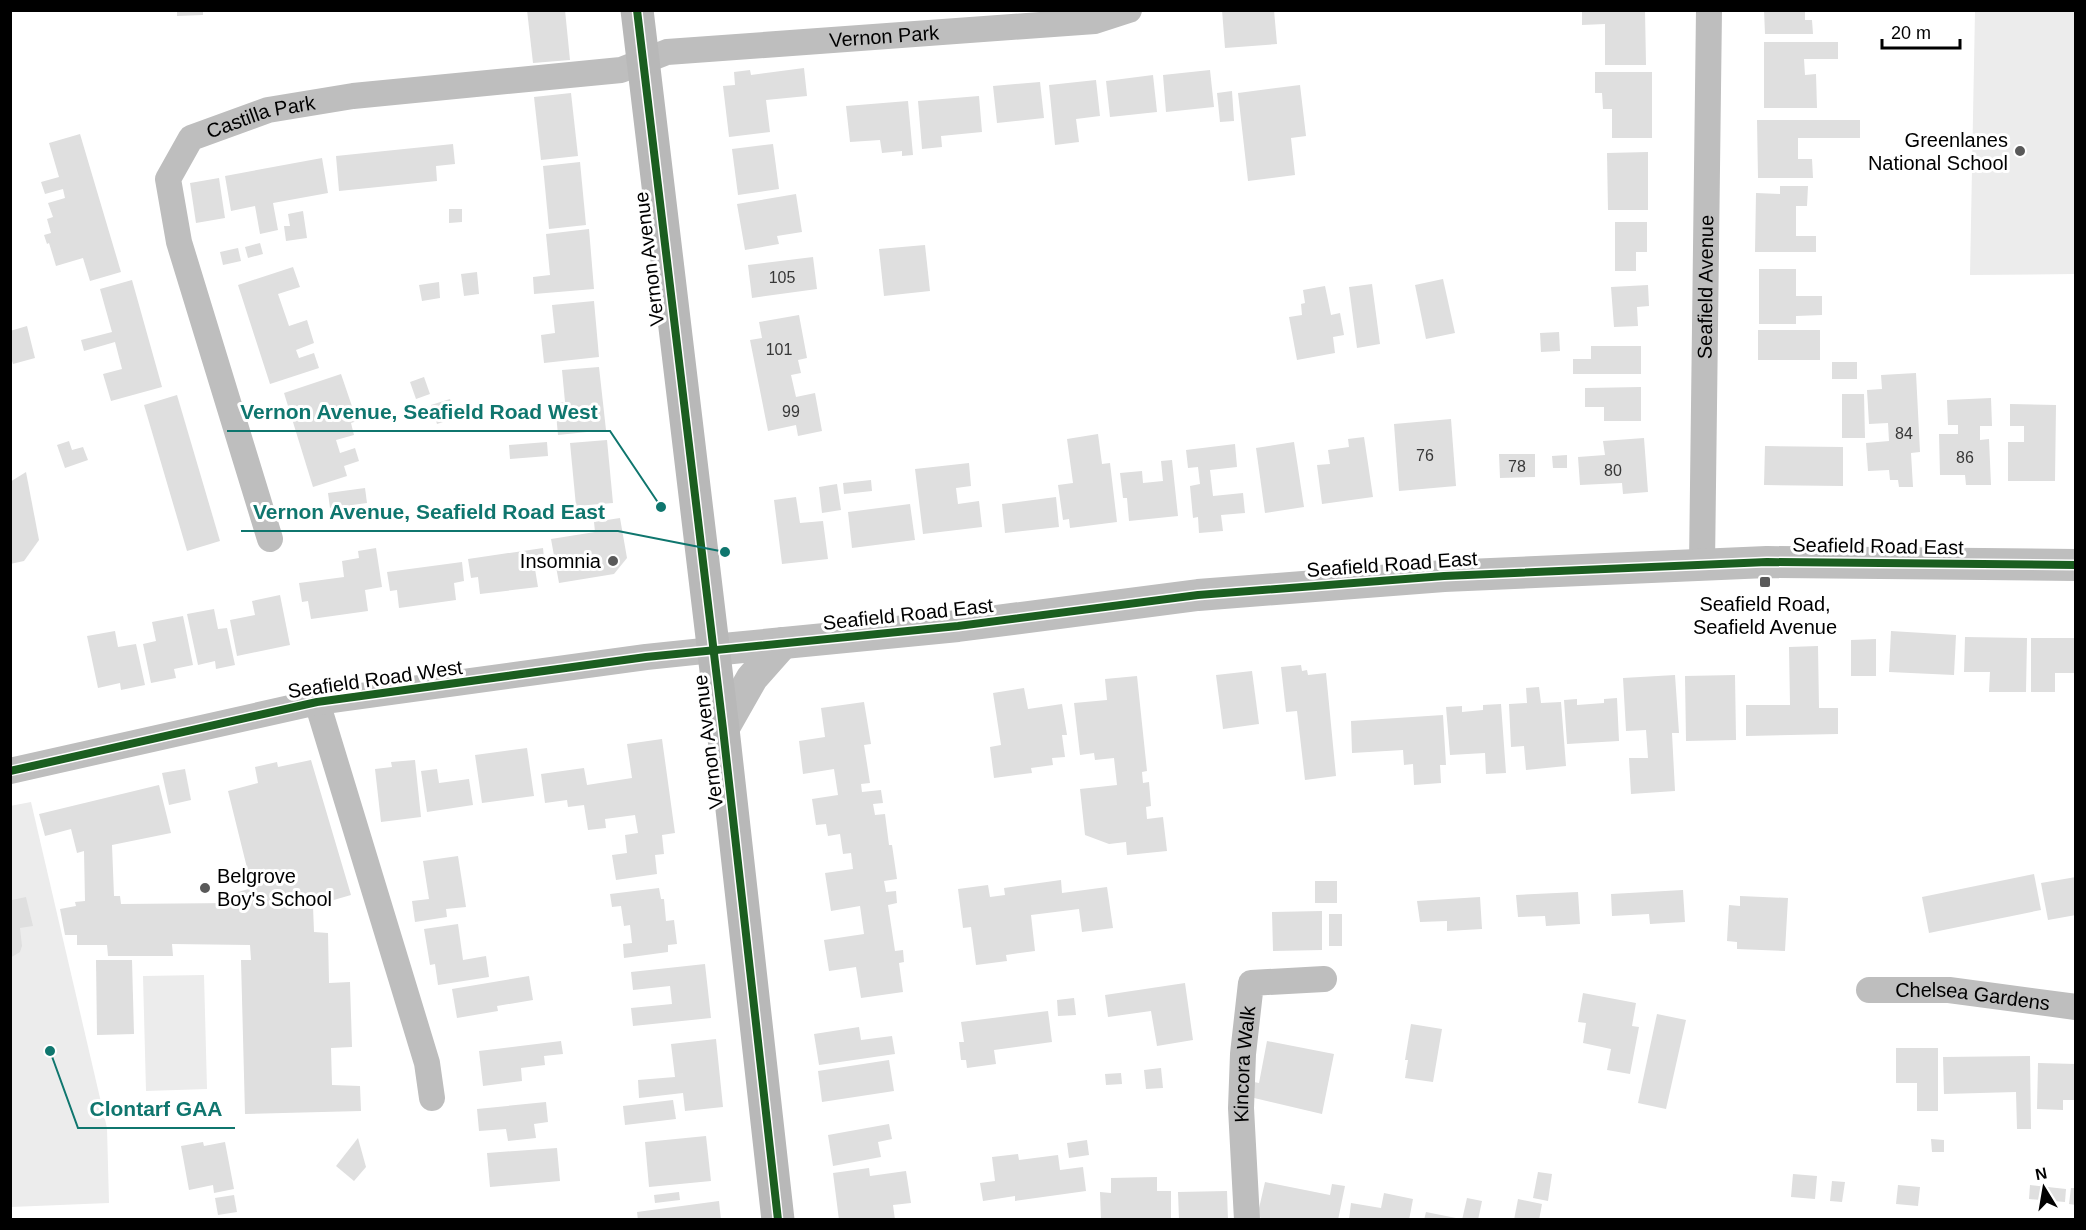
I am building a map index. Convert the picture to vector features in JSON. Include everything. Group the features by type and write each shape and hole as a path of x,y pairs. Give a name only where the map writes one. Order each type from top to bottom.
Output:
{"main road":[{"name":"Vernon Avenue","path":"637,10 723,729 778,1220"}],"street":[{"name":"Vernon Park","path":"642,63 667,52 1095,21 1129,10"},
{"name":"Seafield Avenue","path":"1701,565 1709,10"},
{"name":"Castilla Park","path":"270,538 179,242 168,179 191,138 268,110 353,96 621,70 642,63"},
{"name":"Seafield Road East","path":"713,650 958,626 1198,596 1444,576 1767,562 2076,565"},
{"path":"723,729 752,678 783,644"},
{"name":"Seafield Road West","path":"10,771 317,702 645,657 713,650"},
{"path":"317,702 427,1063 432,1098"},
{"name":"Kincora Walk","path":"1247,1220 1241,1108 1242,1054 1251,983 1324,979"},
{"name":"Chelsea Gardens","path":"1869,990 1949,990 2076,1007"}],"shaded area":[{"name":"Greenlanes National School","path":"1975,11 2075,11 2075,274 1970,275"},
{"path":"31,802 107,1128 109,1203 11,1207 10,806"},
{"path":"204,975 207,1089 146,1091 143,976"}],"building":[{"path":"177,10 203,10 203,15 177,16"},
{"path":"527,10 565,10 570,60 533,63"},
{"path":"1222,10 1274,10 1277,44 1225,48"},
{"path":"1582,10 1645,10 1646,65 1605,65 1605,24 1582,25"},
{"path":"1764,10 1805,10 1805,20 1812,20 1813,34 1765,34"},
{"path":"1764,42 1838,42 1838,59 1804,59 1805,75 1816,74 1817,108 1764,108"},
{"path":"804,68 807,96 766,100 770,132 729,137 723,86 735,85 734,72 750,70 751,75"},
{"path":"1210,70 1214,107 1166,112 1163,75"},
{"path":"1595,72 1652,72 1652,138 1612,138 1612,109 1603,109 1602,93 1595,93"},
{"path":"1153,75 1157,112 1110,117 1106,81"},
{"path":"1096,80 1100,116 1076,119 1079,142 1055,145 1049,85"},
{"path":"1040,82 1044,118 997,123 993,86"},
{"path":"1300,85 1306,136 1291,138 1295,175 1248,181 1238,93"},
{"path":"1232,91 1234,121 1220,122 1217,93"},
{"path":"571,93 578,156 541,160 534,97"},
{"path":"979,96 982,132 941,136 942,147 922,149 918,101"},
{"path":"908,101 913,155 902,156 902,151 882,153 880,140 850,142 846,106"},
{"path":"1757,120 1860,120 1860,138 1798,138 1798,159 1812,159 1813,178 1758,178"},
{"path":"80,134 121,272 90,281 83,258 56,266 44,235 51,233 47,219 53,217 48,203 65,198 63,189 45,194 41,182 59,177 49,143"},
{"path":"453,144 455,164 436,166 437,181 339,191 336,156"},
{"path":"773,144 779,189 738,195 732,149"},
{"path":"1648,152 1648,210 1608,210 1607,153"},
{"path":"322,158 328,193 273,203 278,230 260,234 255,206 231,211 225,176"},
{"path":"580,162 586,225 549,229 543,166"},
{"path":"219,178 225,218 196,223 190,183"},
{"path":"1780,186 1808,186 1807,206 1796,206 1796,236 1816,236 1816,252 1755,252 1756,193 1780,194"},
{"path":"796,194 802,232 777,236 779,244 745,250 737,204"},
{"path":"449,209 462,209 462,222 449,223"},
{"path":"303,211 307,238 286,241 284,226 290,226 288,214"},
{"path":"1615,222 1647,222 1647,252 1636,252 1636,271 1615,271"},
{"path":"589,229 594,289 534,294 533,277 550,275 546,234"},
{"path":"260,243 263,254 248,258 245,247"},
{"path":"925,245 930,291 884,296 879,249"},
{"path":"238,248 241,261 223,265 220,252"},
{"path":"813,257 817,289 752,298 748,265"},
{"path":"293,267 300,287 278,294 289,326 307,320 314,343 296,350 299,358 314,353 319,368 270,384 238,285"},
{"path":"1759,269 1796,269 1796,296 1822,296 1822,315 1796,316 1796,324 1759,324"},
{"path":"477,272 479,294 464,296 461,274"},
{"path":"1443,279 1455,333 1426,339 1415,285"},
{"path":"132,280 162,387 111,401 103,374 122,369 115,342 84,351 81,340 112,332 100,289"},
{"path":"439,282 440,298 422,301 419,285"},
{"path":"1372,284 1380,344 1357,348 1349,287"},
{"path":"1648,285 1649,306 1637,307 1638,326 1614,327 1611,287"},
{"path":"1325,286 1331,315 1340,313 1344,335 1333,337 1335,353 1297,360 1289,317 1302,315 1301,304 1305,303 1303,290"},
{"path":"594,301 599,357 544,363 541,335 555,333 552,305"},
{"path":"799,315 807,358 798,360 801,373 791,375 796,397 815,393 822,431 798,436 796,425 768,431 750,340 762,338 759,322"},
{"path":"27,326 35,358 13,364 10,355 10,331"},
{"path":"1758,330 1820,330 1820,360 1758,360"},
{"path":"1559,332 1560,351 1541,352 1540,333"},
{"path":"1591,346 1641,346 1641,374 1573,374 1573,359 1591,359"},
{"path":"1832,362 1857,362 1857,379 1832,379"},
{"path":"599,367 606,430 558,435 555,403 565,402 562,370"},
{"path":"1916,373 1920,452 1911,453 1913,487 1899,487 1898,480 1890,480 1889,470 1868,471 1866,443 1889,441 1888,423 1869,424 1867,390 1882,389 1881,375"},
{"path":"341,374 357,421 351,423 354,435 336,440 340,453 355,448 359,461 344,466 347,476 313,487 284,393"},
{"path":"424,377 430,394 416,399 410,382"},
{"path":"1641,387 1641,421 1604,421 1604,407 1585,407 1585,388"},
{"path":"1842,394 1864,394 1865,438 1842,438"},
{"path":"177,395 220,541 187,551 144,405"},
{"path":"1991,398 1992,426 1980,426 1980,440 1989,439 1991,485 1966,485 1965,475 1940,475 1939,434 1958,434 1958,425 1948,425 1947,400"},
{"path":"450,399 455,418 437,424 431,405"},
{"path":"2010,404 2056,405 2055,481 2008,481 2008,442 2024,442 2024,426 2010,426"},
{"path":"1451,419 1456,486 1399,491 1394,424"},
{"path":"1098,434 1102,464 1110,463 1117,522 1070,528 1069,519 1063,520 1058,485 1073,483 1067,439"},
{"path":"1364,437 1373,497 1322,504 1317,465 1330,464 1328,450 1349,447 1348,439"},
{"path":"1644,438 1648,492 1623,494 1622,483 1580,485 1578,457 1605,455 1603,441"},
{"path":"607,440 613,503 576,506 570,443"},
{"path":"69,441 72,450 83,447 88,460 65,468 57,445"},
{"path":"547,442 548,456 510,459 509,445"},
{"path":"1294,442 1304,507 1265,513 1256,448"},
{"path":"1235,444 1237,467 1210,470 1213,496 1243,493 1245,513 1221,515 1223,531 1199,533 1198,517 1193,518 1190,486 1200,484 1198,467 1188,468 1186,450"},
{"path":"1765,446 1843,447 1843,486 1764,485"},
{"path":"1499,454 1535,454 1535,477 1500,478"},
{"path":"1567,455 1567,468 1553,468 1552,456"},
{"path":"1172,460 1178,516 1129,521 1127,498 1123,498 1120,473 1142,471 1143,483 1163,481 1161,461"},
{"path":"969,463 971,486 956,488 958,504 979,501 982,527 923,534 915,469"},
{"path":"26,472 39,540 24,561 10,564 10,482"},
{"path":"871,480 872,491 844,494 843,483"},
{"path":"837,484 841,510 822,513 819,487"},
{"path":"365,488 367,503 330,508 328,493"},
{"path":"796,497 800,523 823,521 828,559 782,564 774,500"},
{"path":"1056,497 1059,527 1005,533 1002,504"},
{"path":"910,504 915,540 852,548 848,512"},
{"path":"620,518 627,558 614,574 559,583 551,539 595,532 594,522"},
{"path":"376,548 382,587 365,590 368,611 311,619 308,601 302,602 299,583 344,577 342,561 359,558 358,551"},
{"path":"543,548 545,568 535,569 538,587 480,594 478,577 471,578 468,559"},
{"path":"462,562 464,581 454,583 456,600 399,608 397,590 390,591 387,572"},
{"path":"280,595 290,645 237,656 230,620 255,615 252,601"},
{"path":"214,609 218,629 227,628 235,665 216,669 215,661 198,665 187,614"},
{"path":"183,616 193,665 174,669 176,678 151,683 143,644 156,641 152,622"},
{"path":"115,631 118,647 136,644 145,685 121,690 120,683 98,688 87,636"},
{"path":"1891,631 1956,635 1954,675 1889,672"},
{"path":"1965,637 2027,638 2026,692 1989,692 1990,672 1964,672"},
{"path":"2031,638 2076,638 2076,673 2055,673 2055,692 2031,692"},
{"path":"1876,639 1876,676 1851,676 1851,640"},
{"path":"1818,646 1819,708 1838,708 1838,734 1746,736 1746,705 1790,705 1789,647"},
{"path":"1301,665 1302,671 1307,670 1308,675 1326,673 1336,776 1305,780 1297,711 1286,712 1281,667"},
{"path":"1252,671 1259,724 1223,729 1216,675"},
{"path":"1675,675 1679,733 1672,733 1675,791 1631,794 1629,758 1648,758 1646,730 1626,731 1623,678"},
{"path":"1735,675 1736,740 1686,741 1685,676"},
{"path":"1137,676 1147,771 1142,772 1143,783 1149,782 1151,806 1146,807 1147,819 1163,817 1167,851 1127,855 1126,842 1109,844 1085,835 1080,789 1117,785 1114,758 1095,760 1094,753 1080,755 1074,703 1107,700 1105,679"},
{"path":"1539,687 1541,703 1561,702 1566,766 1526,770 1524,746 1511,747 1509,704 1527,703 1526,688"},
{"path":"1024,688 1028,709 1062,704 1067,735 1062,735 1065,757 1052,758 1053,765 1031,768 1032,773 994,778 990,747 1001,745 993,693"},
{"path":"1617,698 1619,741 1567,744 1564,700 1577,699 1577,705 1604,703 1604,699"},
{"path":"864,702 871,744 864,745 870,783 861,784 862,792 881,790 883,803 873,804 875,815 885,814 889,845 892,845 897,879 884,881 886,892 896,891 897,903 888,905 895,951 903,950 904,962 899,963 903,992 861,998 856,967 829,971 824,940 864,934 860,906 831,911 825,873 853,869 851,853 843,854 840,834 828,836 826,824 816,825 812,799 838,795 834,769 803,774 799,741 825,737 821,708"},
{"path":"1501,704 1506,773 1486,774 1485,753 1450,755 1446,707 1462,706 1462,712 1483,710 1483,705"},
{"path":"1443,715 1446,765 1440,765 1441,783 1414,785 1413,764 1404,765 1403,750 1352,753 1351,721"},
{"path":"662,739 675,833 662,835 664,854 655,855 657,874 616,880 612,855 627,853 625,835 638,833 635,815 605,819 606,828 588,830 584,805 568,807 567,800 545,803 541,774 584,768 587,785 632,778 627,744"},
{"path":"527,748 534,796 482,803 475,755"},
{"path":"311,760 351,895 313,906 314,932 328,933 329,983 350,982 352,1047 331,1048 332,1085 360,1086 361,1111 245,1114 241,960 251,960 250,945 172,944 173,956 108,956 107,945 77,945 77,935 65,935 60,909 76,906 75,902 85,901 84,851 77,853 71,829 45,836 39,814 159,785 171,833 112,845 114,896 120,896 121,904 232,903 231,894 252,888 228,791 258,783 255,767 277,762 278,767"},
{"path":"415,760 421,817 381,822 375,769 392,767 391,762"},
{"path":"185,769 191,800 169,805 162,773"},
{"path":"437,769 439,783 469,779 473,805 427,812 421,771"},
{"path":"458,856 466,907 446,909 447,917 415,922 412,901 429,899 423,861"},
{"path":"2034,874 2041,910 1929,933 1922,897"},
{"path":"2076,877 2076,915 2048,920 2041,883"},
{"path":"1061,880 1062,893 1107,887 1113,928 1082,932 1079,909 1031,915 1035,951 1006,955 1007,961 976,965 971,927 963,928 958,889 988,885 990,897 1005,895 1004,888"},
{"path":"1315,881 1337,881 1337,903 1315,903"},
{"path":"659,888 661,899 664,899 666,921 674,920 677,944 668,945 668,952 624,958 623,944 632,943 630,925 624,926 621,906 612,907 610,894"},
{"path":"1683,890 1685,922 1650,924 1649,914 1612,916 1611,894"},
{"path":"1578,892 1580,924 1546,926 1545,916 1518,917 1516,895"},
{"path":"10,896 12,900 26,897 33,926 20,928 22,946 20,952 10,958"},
{"path":"1740,896 1788,898 1785,951 1737,949 1737,942 1727,941 1729,905 1740,906"},
{"path":"1480,897 1482,929 1447,931 1447,921 1420,922 1417,901"},
{"path":"1322,911 1322,950 1273,951 1272,912"},
{"path":"1329,914 1342,914 1342,946 1329,946"},
{"path":"458,924 463,960 486,956 489,977 438,985 435,964 430,965 424,929"},
{"path":"96,960 132,960 134,1034 97,1035"},
{"path":"705,964 711,1018 633,1026 631,1008 672,1004 670,986 633,990 631,972"},
{"path":"529,976 533,1000 497,1006 498,1011 457,1018 452,989"},
{"path":"1185,983 1193,1040 1157,1046 1151,1011 1108,1017 1105,995"},
{"path":"1583,993 1636,1003 1632,1026 1639,1027 1630,1074 1607,1070 1611,1049 1583,1043 1586,1023 1578,1022"},
{"path":"1074,998 1076,1015 1058,1016 1057,1000"},
{"path":"1048,1011 1052,1042 994,1050 996,1064 967,1068 966,1060 961,1060 959,1042 964,1042 961,1022"},
{"path":"1657,1014 1686,1020 1666,1109 1638,1103"},
{"path":"1411,1024 1442,1029 1433,1082 1405,1078 1408,1060 1405,1060"},
{"path":"859,1027 861,1040 892,1036 895,1054 819,1065 814,1034"},
{"path":"716,1039 723,1107 685,1111 683,1093 639,1098 638,1080 675,1077 671,1044"},
{"path":"561,1041 563,1054 544,1056 545,1065 521,1068 522,1081 483,1086 479,1051"},
{"path":"1267,1041 1334,1054 1322,1114 1250,1097 1254,1082 1259,1083"},
{"path":"1896,1048 1938,1048 1938,1111 1917,1111 1917,1083 1896,1083"},
{"path":"2030,1056 2031,1129 2017,1129 2016,1092 1944,1094 1943,1057"},
{"path":"889,1060 894,1091 822,1102 818,1071"},
{"path":"2038,1063 2076,1064 2076,1100 2063,1100 2063,1110 2037,1109"},
{"path":"1161,1068 1163,1088 1146,1089 1144,1070"},
{"path":"1121,1073 1122,1084 1106,1085 1105,1074"},
{"path":"673,1100 676,1119 625,1125 623,1106"},
{"path":"546,1102 548,1122 534,1124 536,1138 508,1141 506,1129 479,1131 477,1109"},
{"path":"889,1124 892,1139 878,1142 881,1157 833,1166 828,1135"},
{"path":"706,1136 711,1181 649,1187 645,1142"},
{"path":"358,1138 366,1167 354,1181 336,1166"},
{"path":"1931,1139 1944,1140 1944,1152 1932,1152"},
{"path":"1087,1140 1089,1155 1069,1158 1067,1143"},
{"path":"203,1142 204,1146 225,1142 234,1189 214,1193 213,1185 189,1190 181,1146"},
{"path":"557,1148 560,1181 490,1187 487,1153"},
{"path":"1018,1154 1019,1160 1058,1155 1060,1170 1083,1167 1086,1191 1015,1201 1015,1196 983,1201 980,1183 995,1181 992,1157"},
{"path":"869,1168 870,1176 906,1171 911,1203 893,1205 895,1220 839,1220 833,1173"},
{"path":"1538,1172 1552,1174 1548,1201 1533,1198"},
{"path":"1793,1174 1817,1176 1815,1199 1791,1197"},
{"path":"1157,1177 1157,1191 1171,1191 1171,1220 1101,1220 1100,1192 1111,1193 1111,1178"},
{"path":"1832,1181 1845,1182 1842,1202 1830,1201"},
{"path":"1265,1182 1330,1195 1332,1184 1345,1186 1338,1220 1271,1220 1257,1217"},
{"path":"1898,1185 1920,1187 1918,1206 1896,1204"},
{"path":"2030,1185 2066,1189 2065,1202 2029,1199"},
{"path":"2071,1188 2076,1188 2076,1205 2069,1204"},
{"path":"1227,1191 1228,1220 1179,1220 1178,1192"},
{"path":"679,1192 680,1200 655,1203 654,1195"},
{"path":"1384,1193 1413,1199 1409,1220 1349,1220 1351,1203 1381,1208"},
{"path":"234,1195 237,1212 218,1215 215,1198"},
{"path":"1467,1198 1482,1201 1478,1220 1462,1220"},
{"path":"1518,1199 1542,1204 1539,1220 1514,1220"},
{"path":"719,1201 721,1220 638,1220 637,1212"},
{"path":"1426,1212 1456,1218 1456,1220 1424,1220"}],"cycle path":[{"path":"637,10 723,729 778,1220"},
{"path":"10,771 317,702 646,657 958,626 1198,595 1444,576 1767,562 2076,565"}],"place":[{"name":"Greenlanes National School","path":"2020,151"},
{"name":"Vernon Avenue, Seafield Road West","path":"661,507"},
{"name":"Vernon Avenue, Seafield Road East","path":"725,552"},
{"name":"Insomnia","path":"613,561"},
{"name":"Seafield Road, Seafield Avenue","path":"1765,582"},
{"name":"Belgrove Boy's School","path":"205,888"},
{"name":"Clontarf GAA","path":"50,1051"}]}
